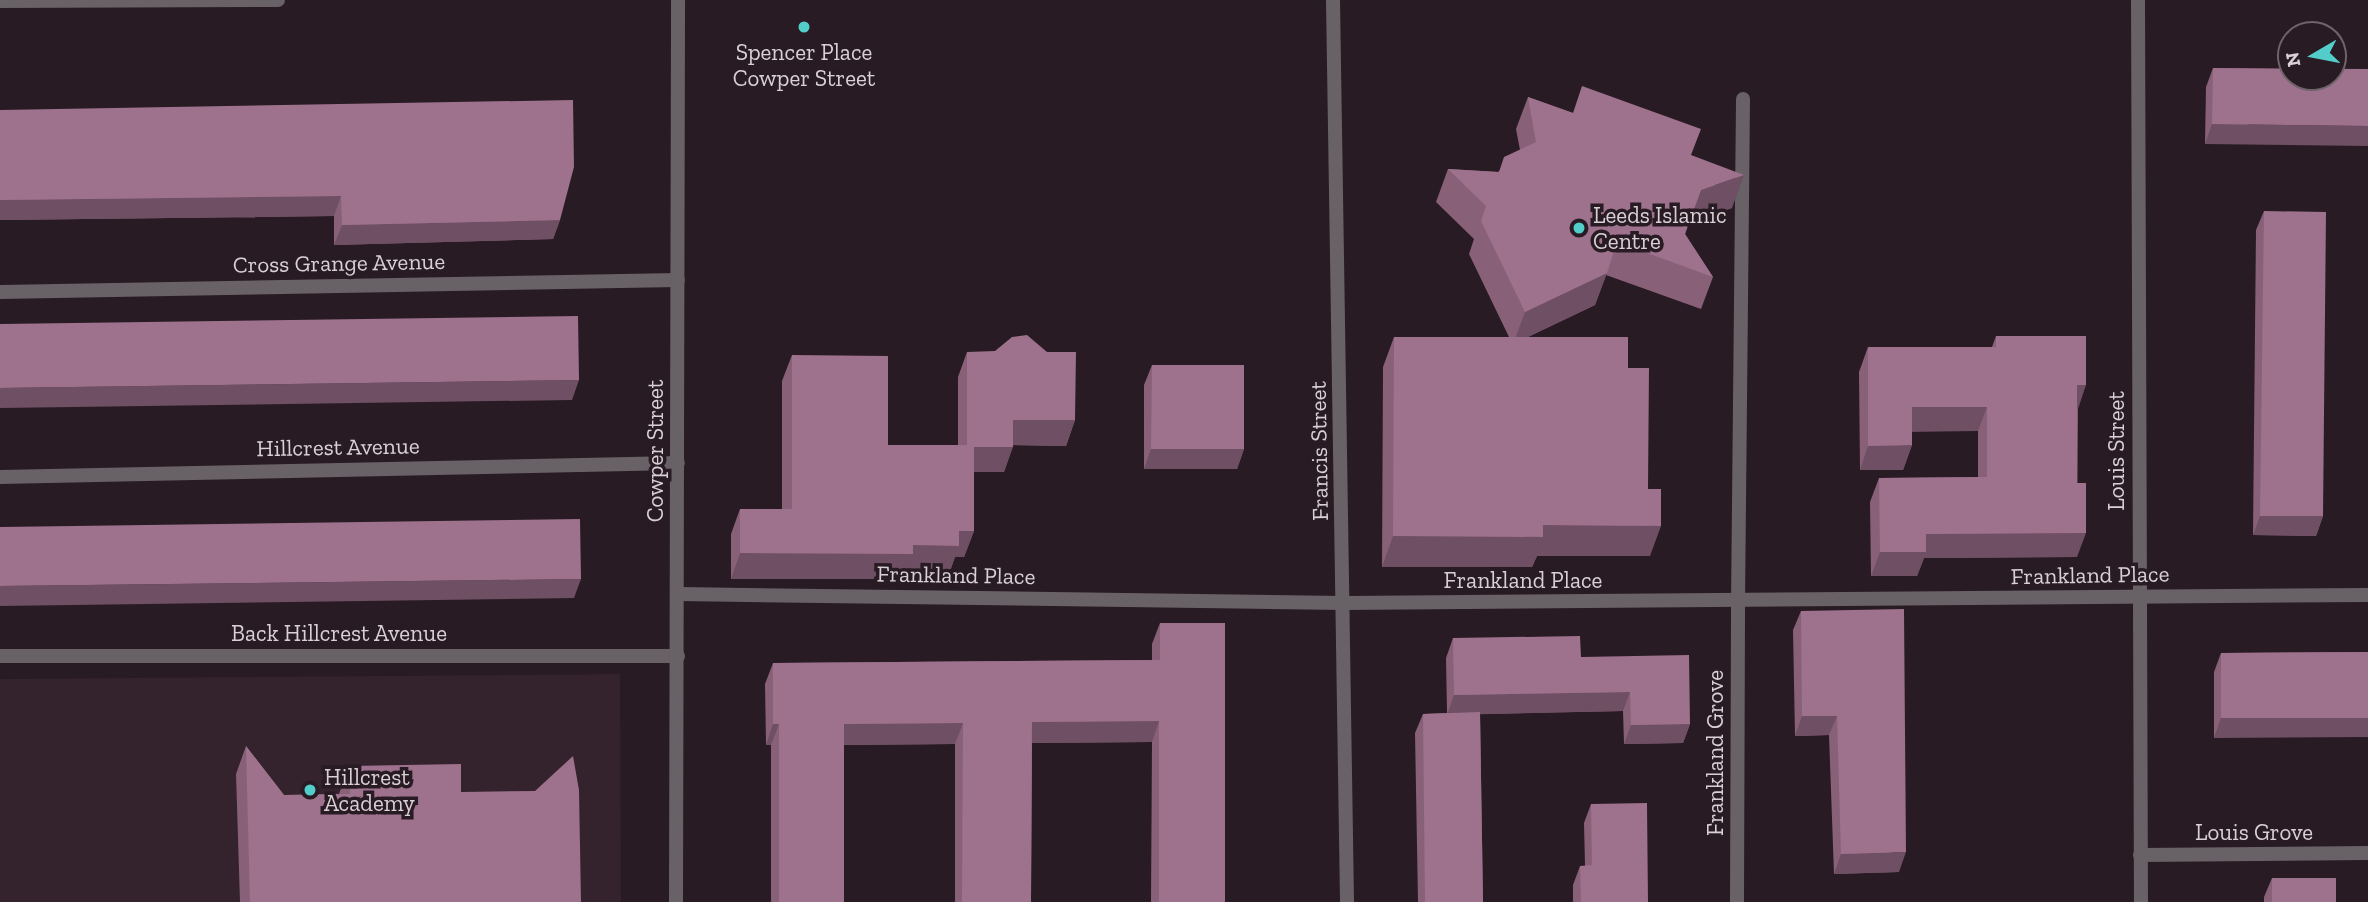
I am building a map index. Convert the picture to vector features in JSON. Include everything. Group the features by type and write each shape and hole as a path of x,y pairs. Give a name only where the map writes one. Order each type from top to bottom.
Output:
{"street":[{"path":"0,1 278,0"},
{"name":"Cowper Street","path":"676,902 678,0"},
{"name":"Francis Street","path":"1333,0 1347,902"},
{"name":"Louis Street","path":"2138,0 2141,902"},
{"name":"Frankland Grove","path":"1737,902 1743,99"},
{"name":"Cross Grange Avenue","path":"0,292 678,280"},
{"name":"Hillcrest Avenue","path":"0,477 678,463"},
{"name":"Frankland Place","path":"678,594 1344,603 1738,603 2368,595"},
{"name":"Back Hillcrest Avenue","path":"0,656 678,656"},
{"name":"Louis Grove","path":"2140,855 2368,853"}],"shaded area":[{"name":"Hillcrest Academy","path":"620,674 621,902 0,902 0,679"}],"building":[{"path":"2213,68 2277,69 2277,91 2347,91 2347,69 2368,69 2368,126 2212,124"},
{"name":"Leeds Islamic Centre","path":"1582,86 1701,129 1691,155 1744,175 1701,190 1685,234 1713,277 1617,242 1607,273 1525,312 1481,221 1486,206 1448,169 1499,172 1504,157 1536,142 1528,97 1573,113"},
{"path":"573,100 574,167 560,220 342,225 341,196 0,200 0,110"},
{"path":"2264,211 2326,212 2323,516 2260,516"},
{"path":"578,316 579,380 0,388 0,324"},
{"path":"1027,335 1047,352 1076,352 1075,420 1013,420 1013,447 974,447 974,531 959,531 959,546 913,545 913,554 740,553 740,509 792,509 792,355 888,356 888,445 967,445 967,352 995,351 1012,337"},
{"path":"1996,336 2086,336 2086,385 2077,385 2077,483 2086,483 2086,533 1926,534 1926,552 1880,552 1879,478 1987,477 1987,407 1912,407 1912,445 1868,446 1868,347 1996,347"},
{"path":"1394,337 1628,337 1628,368 1649,368 1648,489 1661,489 1661,526 1543,525 1543,537 1393,536"},
{"path":"1152,365 1244,365 1244,449 1151,449"},
{"path":"580,519 581,579 0,586 0,527"},
{"path":"1904,609 1906,852 1841,854 1837,716 1802,716 1801,611"},
{"path":"1160,623 1225,623 1225,902 1159,902 1159,721 1032,722 1031,902 962,902 963,723 844,724 844,902 779,902 779,724 773,724 773,663 1160,660"},
{"path":"1580,636 1581,657 1689,655 1690,724 1631,725 1630,692 1454,695 1453,638"},
{"path":"2368,652 2368,718 2221,718 2221,653"},
{"path":"1480,712 1483,902 1425,902 1423,714"},
{"path":"246,746 284,795 350,794 349,766 461,764 461,792 535,791 573,756 579,790 581,902 250,902"},
{"path":"1647,803 1648,902 1581,902 1580,866 1592,865 1591,804"},
{"path":"2272,878 2336,878 2336,902 2272,902"}],"place":[{"name":"Spencer Place Cowper Street","path":"804,27"},
{"name":"Leeds Islamic Centre","path":"1579,228"},
{"name":"Hillcrest Academy","path":"310,790"}]}
